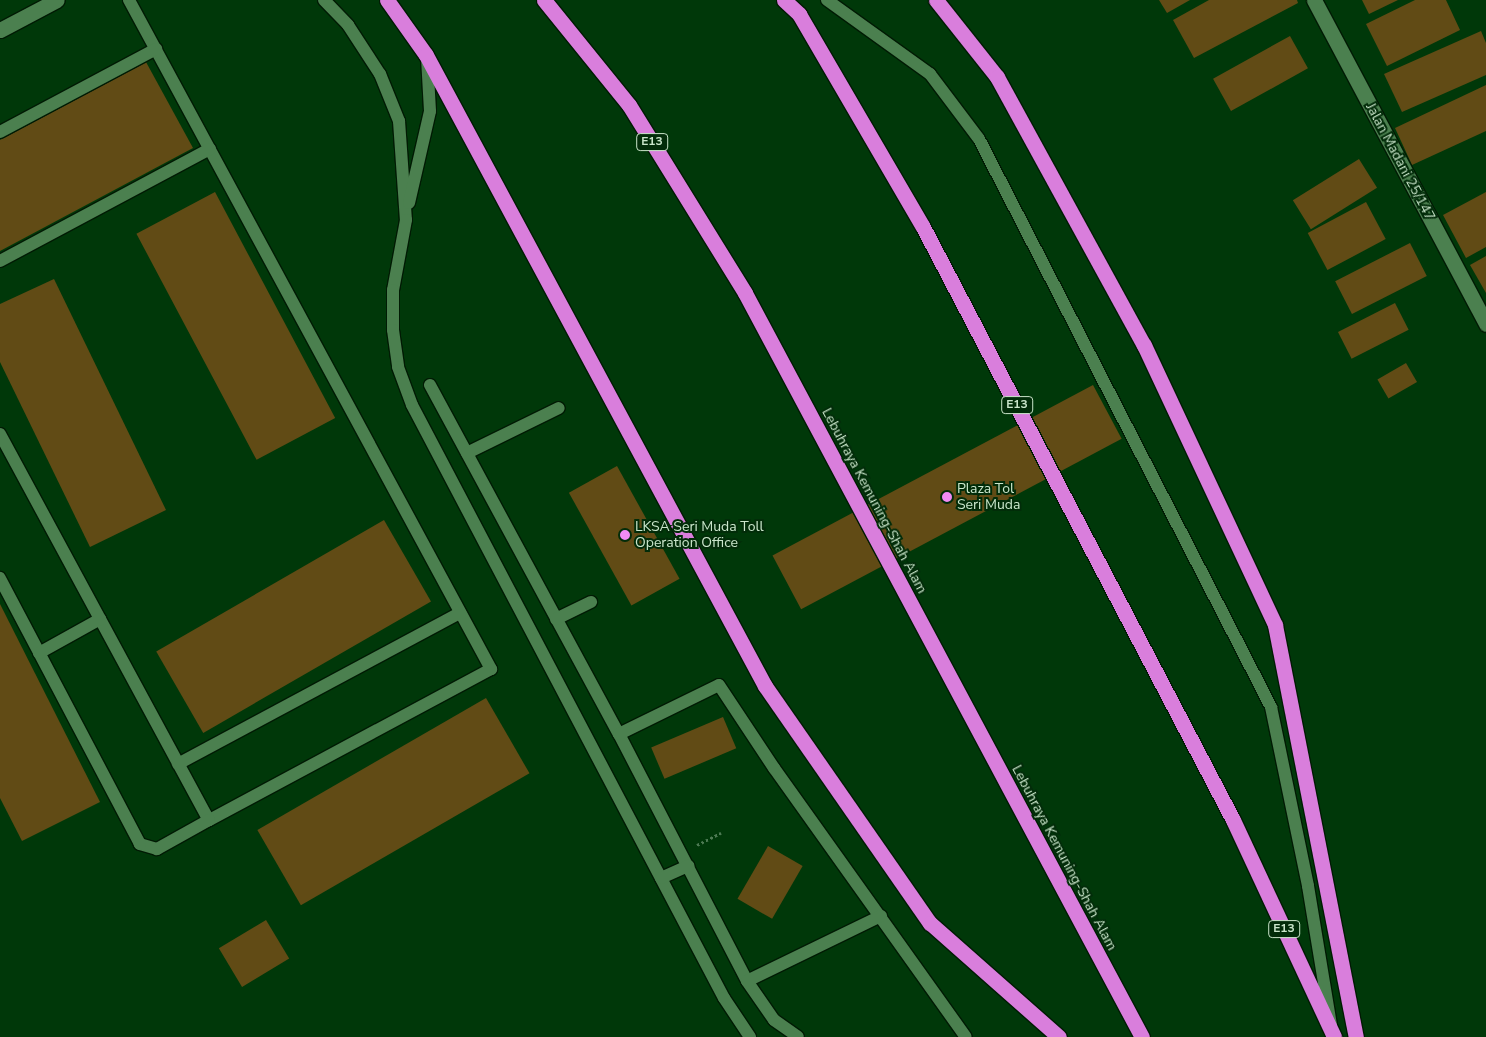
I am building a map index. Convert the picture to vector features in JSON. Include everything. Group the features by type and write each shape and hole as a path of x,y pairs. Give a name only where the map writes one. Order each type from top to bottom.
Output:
{"highway":[{"path":"387,0 426,55 765,686 930,923 1059,1037"},
{"name":"Lebuhraya Kemuning-Shah Alam","path":"544,0 629,106 745,293 1142,1037"},
{"name":"E13","path":"784,0 799,14 924,227 1234,820 1334,1036"},
{"path":"936,0 997,77 1144,345 1275,625 1356,1037"}],"street":[{"path":"0,30 57,0"},
{"name":"Jalan Madani 25/147","path":"1314,0 1486,324"}],"lane":[{"path":"0,578 140,844 157,849 491,670 129,0"},
{"path":"324,0 348,25 380,74 399,121 406,220"},
{"path":"827,0 930,74 979,139 1271,706 1308,886 1334,1036"},
{"path":"0,132 156,50"},
{"path":"426,55 430,111 393,290 393,330 398,367 412,405 724,998 750,1037"},
{"path":"0,261 210,149"},
{"path":"430,385 620,734 747,981 774,1020 798,1037"},
{"path":"467,453 559,408"},
{"path":"0,434 209,820"},
{"path":"556,619 591,602"},
{"path":"178,764 460,613"},
{"path":"39,653 100,619"},
{"path":"620,734 718,685 774,768 966,1037"},
{"path":"661,878 688,866"},
{"path":"747,981 881,916"}],"path":[{"path":"681,852 722,833"}],"building":[{"path":"1159,0 1190,0 1167,13"},
{"path":"1209,0 1297,0 1298,3 1194,58 1173,20"},
{"path":"1362,0 1398,0 1369,14"},
{"path":"1415,0 1446,0 1460,30 1387,66 1366,24"},
{"path":"1481,31 1486,43 1486,75 1402,112 1384,74"},
{"path":"1290,36 1308,68 1231,111 1213,79"},
{"path":"146,62 193,148 0,251 0,140"},
{"path":"1486,85 1486,131 1412,165 1395,128"},
{"path":"1359,159 1377,188 1311,229 1293,200"},
{"path":"215,192 335,418 257,460 136,234"},
{"path":"1486,192 1486,247 1466,258 1443,215"},
{"path":"1366,202 1386,239 1327,270 1308,233"},
{"path":"1410,243 1427,276 1352,314 1335,281"},
{"path":"1486,256 1486,293 1470,265"},
{"path":"54,279 166,510 90,547 0,362 0,304"},
{"path":"1395,303 1409,330 1352,359 1338,332"},
{"path":"1406,363 1417,382 1388,399 1377,380"},
{"name":"Plaza Tol Seri Muda","path":"1093,385 1122,439 801,609 772,555"},
{"name":"LKSA Seri Muda Toll Operation Office","path":"617,466 680,579 631,605 569,493"},
{"path":"384,520 431,601 203,733 156,652"},
{"path":"0,604 100,802 22,841 0,798"},
{"path":"486,698 530,773 301,905 257,830"},
{"path":"723,717 736,748 664,779 651,747"},
{"path":"768,846 803,866 772,919 738,899"},
{"path":"266,920 289,959 242,987 219,948"}],"place":[{"name":"Plaza Tol Seri Muda","path":"947,497"},
{"name":"LKSA Seri Muda Toll Operation Office","path":"625,535"}]}
